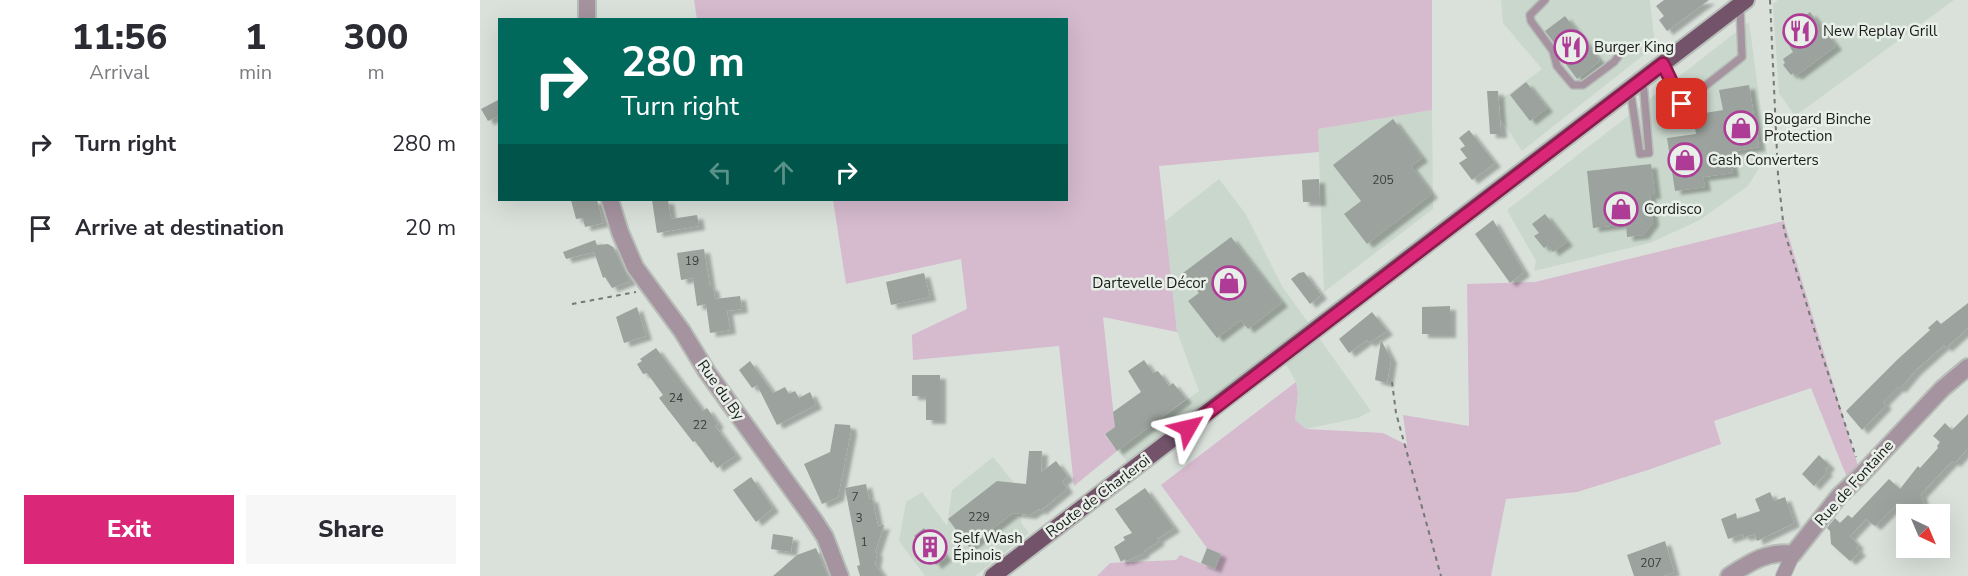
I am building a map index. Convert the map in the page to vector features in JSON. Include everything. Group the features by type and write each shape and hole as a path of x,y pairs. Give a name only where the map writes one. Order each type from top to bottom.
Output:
{"main road":[{"name":"Route de Charleroi","path":"993,576 1743,2"}],"street":[{"path":"587,0 587,18"},
{"name":"Rue du By","path":"610,201 635,267 682,331 707,372 814,520 825,537 840,576"},
{"name":"Rue de Fontaine","path":"1793,554 1839,496 1942,389 1968,367"},
{"path":"1729,576 1765,555 1780,552 1793,554 1783,576"}],"lane":[{"path":"1545,0 1530,15 1531,21 1553,51 1557,66 1573,85 1583,85 1614,62 1620,54"},
{"path":"1663,64 1682,104 1742,57 1743,2"},
{"path":"1637,84 1649,153 1640,154 1637,84"}],"path":[{"path":"1770,0 1778,175 1784,230 1822,355 1862,474"},
{"path":"572,304 651,290"},
{"path":"1392,382 1396,413 1441,576"}],"shaded area":[{"path":"694,0 1432,0 1432,110 1318,129 1319,152 1159,166 1177,332 1103,317 1115,427 1104,434 1117,451 1074,486 1059,346 913,360 912,335 967,309 961,259 846,284 833,201 1068,201 1068,18 697,18"},
{"path":"1501,0 1650,0 1655,46 1522,151 1501,119 1499,101 1542,69 1503,23"},
{"path":"1778,0 1954,0 1795,116 1779,93 1773,4"},
{"path":"1749,22 1767,155 1748,186 1698,221 1650,243 1534,271 1536,261 1507,210"},
{"path":"1432,110 1433,209 1324,292 1318,129"},
{"path":"1219,179 1245,213 1282,286 1371,411 1358,418 1306,429 1295,420 1298,394 1296,382 1283,359 1136,472 1104,434 1147,403 1160,419 1199,391 1177,332 1165,221"},
{"path":"1784,221 1859,469 1848,480 1811,388 1714,421 1721,444 1577,492 1506,499 1491,576 1097,576 1110,563 1176,560 1180,555 1215,569 1221,554 1207,548 1161,485 1296,382 1298,394 1295,420 1306,429 1383,433 1407,445 1403,415 1469,426 1467,284 1535,282"},
{"path":"993,457 1024,495 1021,523 1029,533 975,576 925,576 899,541 906,502 922,492 947,526 952,490"}],"building":[{"path":"1664,0 1709,0 1667,31 1659,20 1664,16 1656,6"},
{"path":"1810,12 1836,46 1796,76 1793,73 1791,75 1783,65 1785,63 1783,59 1793,52 1782,33"},
{"name":"Burger King","path":"1565,16 1600,61 1577,79 1545,31"},
{"path":"1526,82 1547,108 1530,121 1510,95"},
{"path":"1749,85 1759,147 1729,152 1733,173 1703,177 1705,187 1675,191 1667,138 1696,134 1693,115 1723,110 1719,90"},
{"path":"1487,91 1498,91 1501,134 1490,134"},
{"path":"498,100 498,116 488,121 481,109"},
{"path":"1393,119 1422,158 1411,166 1432,194 1367,244 1344,214 1361,201 1333,165"},
{"path":"1469,130 1495,163 1472,180 1459,163 1467,158 1460,149 1465,146 1459,138"},
{"name":"Cordisco","path":"1651,164 1655,195 1650,195 1653,222 1643,235 1627,237 1626,224 1593,228 1587,171"},
{"path":"1319,179 1320,202 1303,202 1302,180"},
{"path":"571,201 597,201 603,223 585,227 583,218 576,219"},
{"path":"652,201 668,201 671,219 697,215 699,226 657,233"},
{"path":"1545,214 1567,242 1553,252 1548,245 1544,248 1534,236 1539,233 1532,224"},
{"path":"1493,220 1524,272 1510,283 1475,234"},
{"name":"Dartevelle Décor","path":"1231,237 1282,303 1248,329 1241,320 1217,338 1188,301 1199,293 1183,273"},
{"path":"595,240 597,245 608,244 613,247 630,281 612,288 605,277 603,278 594,252 566,259 563,252"},
{"path":"704,249 710,287 713,287 715,299 740,296 742,309 727,311 730,330 710,333 706,304 697,306 693,278 681,280 677,253"},
{"path":"1304,272 1321,295 1310,304 1291,279"},
{"path":"924,273 930,297 891,305 886,282"},
{"path":"1968,303 1968,328 1946,348 1944,345 1915,371 1900,389 1898,387 1883,402 1886,405 1862,430 1846,411 1930,330 1928,328 1937,320 1941,324"},
{"path":"1450,306 1450,334 1422,334 1422,307"},
{"path":"637,307 646,336 624,343 616,317"},
{"path":"1372,312 1387,331 1369,343 1367,340 1349,353 1339,339"},
{"path":"1381,340 1391,359 1387,383 1375,380"},
{"path":"656,348 703,411 707,408 718,424 715,426 736,455 717,468 695,441 693,442 659,398 663,395 647,373 643,374 637,364 642,361 640,359"},
{"path":"1144,360 1153,373 1158,371 1169,386 1173,383 1186,399 1117,451 1105,434 1115,427 1113,412 1141,392 1128,371"},
{"path":"750,361 773,393 785,387 789,394 795,391 799,398 810,392 816,405 777,425 757,385 752,388 739,370"},
{"path":"912,375 940,375 940,420 926,420 926,396 912,396"},
{"path":"1968,414 1968,448 1955,463 1952,461 1921,494 1924,504 1898,503 1875,526 1866,519 1850,536 1858,545 1856,548 1860,552 1850,561 1831,544 1830,531 1827,528 1835,518 1840,523 1848,515 1852,518 1889,479 1900,489 1918,466 1920,468 1938,448 1940,442 1933,436 1945,423 1952,430"},
{"path":"835,424 850,425 851,431 838,497 822,504 804,464 830,452"},
{"path":"1029,451 1042,451 1041,472 1056,461 1068,477 1062,481 1067,489 1040,511 1039,509 1030,515 1013,513 969,547 948,519 997,481 1026,484"},
{"path":"1819,455 1829,465 1825,470 1827,472 1814,486 1802,474"},
{"path":"751,477 773,508 756,522 733,490"},
{"path":"866,484 869,499 872,498 878,526 884,525 875,552 877,553 875,564 883,576 860,576 857,566 860,565 845,488"},
{"path":"1145,488 1174,528 1157,539 1159,541 1143,554 1121,562 1114,547 1125,540 1123,537 1132,533 1115,509"},
{"path":"1770,492 1774,501 1785,497 1794,523 1757,541 1755,534 1744,537 1743,534 1728,539 1721,519 1736,513 1737,519 1760,511 1755,499"},
{"name":"Self Wash Épinois","path":"924,528 946,557 936,565 914,536"},
{"path":"773,534 793,537 791,552 771,549"},
{"path":"1665,541 1674,572 1663,576 1634,576 1627,555"},
{"path":"816,548 828,576 773,576 797,555"},
{"path":"1207,548 1221,554 1215,569 1201,563"}],"place":[{"name":"New Replay Grill","path":"1800,31"},
{"name":"Burger King","path":"1571,47"},
{"name":"Bougard Binche Protection","path":"1741,128"},
{"name":"Cash Converters","path":"1685,160"},
{"name":"Cordisco","path":"1621,209"},
{"name":"Dartevelle Décor","path":"1229,283"},
{"name":"Self Wash Épinois","path":"930,547"}],"route":[{"path":"1188,428 1663,64 1682,104"}]}
